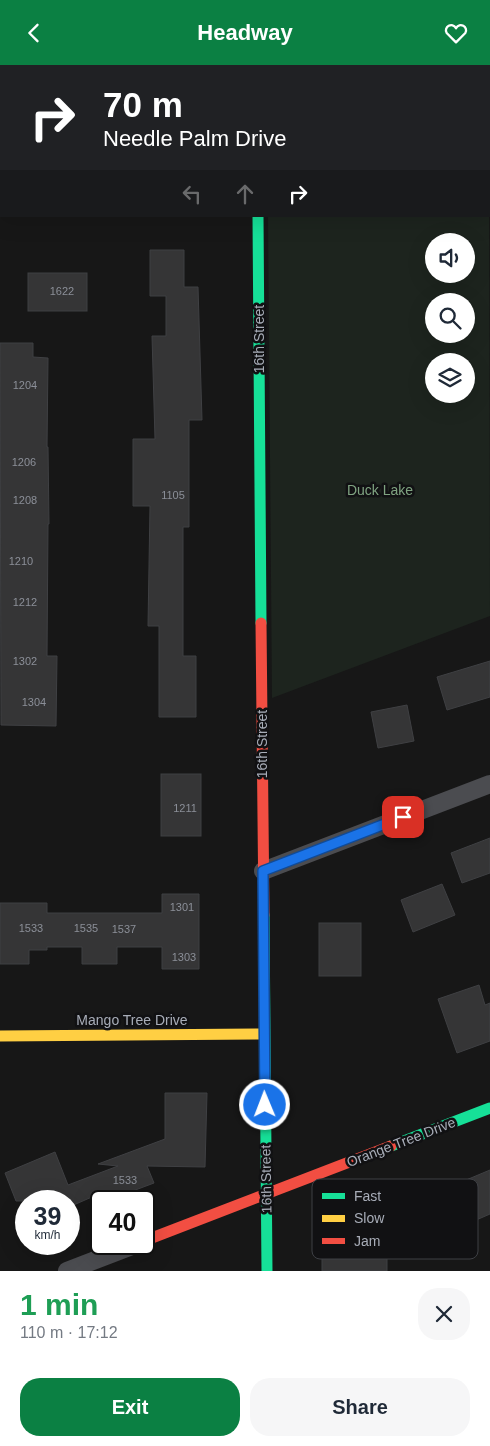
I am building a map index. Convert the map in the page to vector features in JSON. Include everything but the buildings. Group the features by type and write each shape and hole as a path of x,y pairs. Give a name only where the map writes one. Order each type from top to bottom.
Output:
{"street":[{"name":"16th Street","path":"258,217 266,1271"},
{"path":"263,871 490,784"},
{"name":"Mango Tree Drive","path":"0,1036 264,1034"},
{"name":"Orange Tree Drive","path":"155,1237 490,1108"},
{"path":"67,1271 108,1255"}],"green space":[{"name":"Duck Lake","path":"268,217 489,217 490,616 272,698"}],"traffic: fast":[{"path":"258,217 261,623"},
{"path":"264,915 267,1271"},
{"path":"391,1146 490,1108"}],"traffic: slow":[{"path":"0,1036 264,1034"}],"traffic: jam":[{"path":"261,623 264,915"},
{"path":"155,1237 391,1146"}],"route":[{"path":"265,1105 263,871 403,817"}]}
